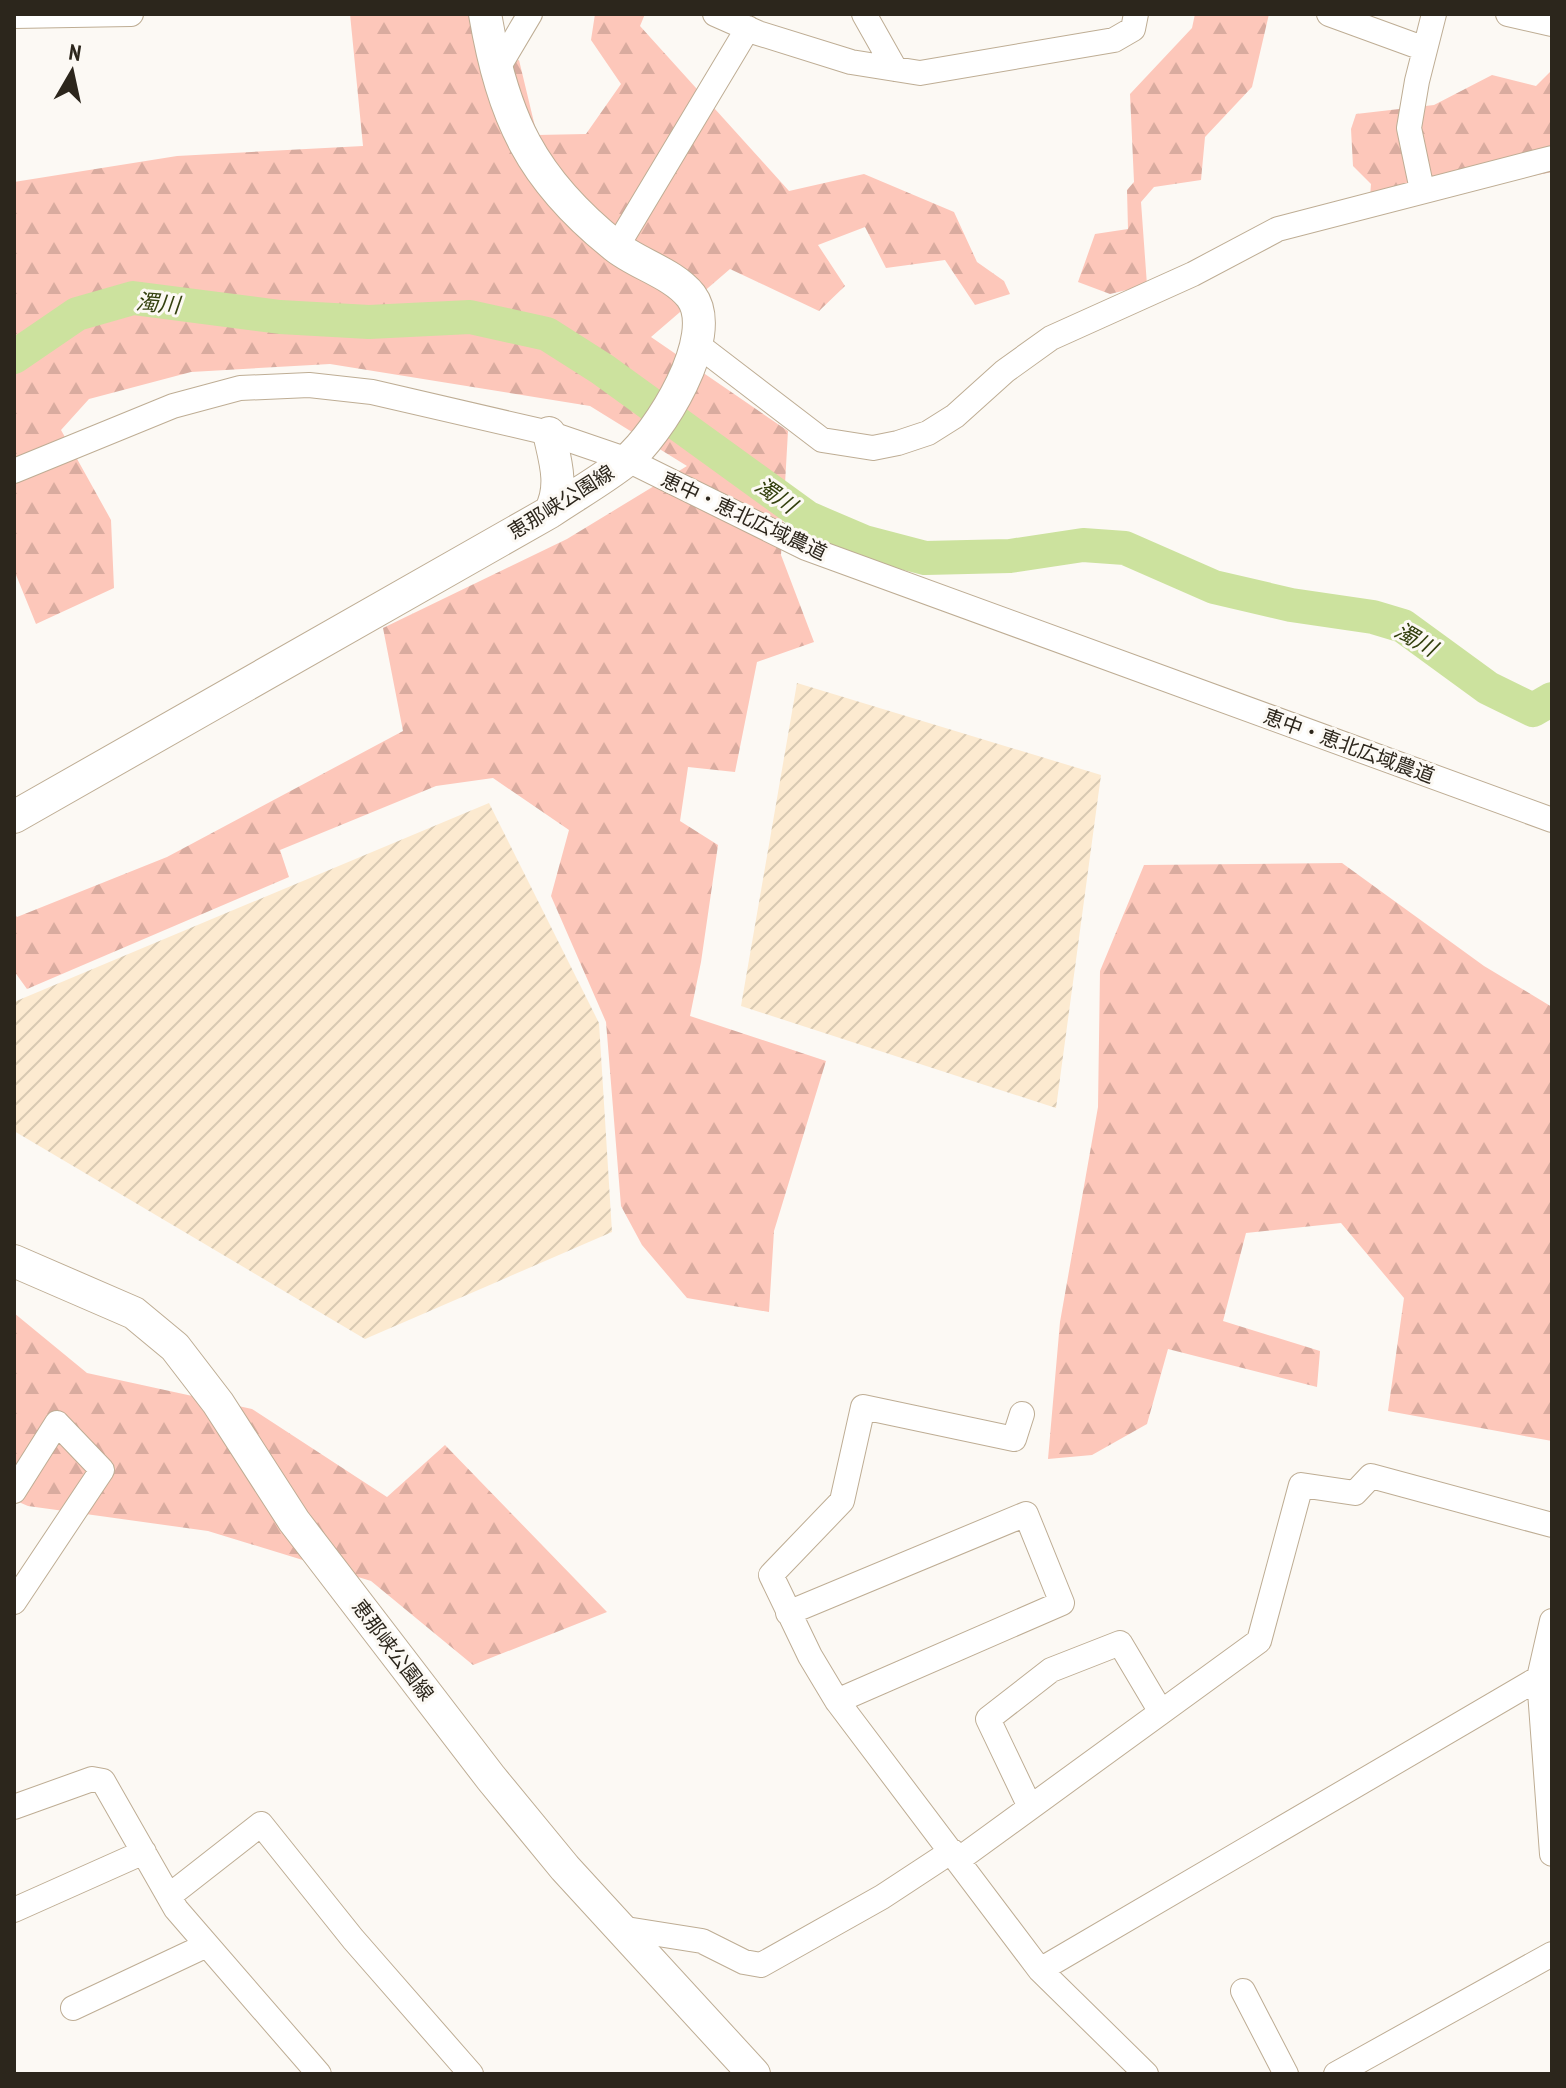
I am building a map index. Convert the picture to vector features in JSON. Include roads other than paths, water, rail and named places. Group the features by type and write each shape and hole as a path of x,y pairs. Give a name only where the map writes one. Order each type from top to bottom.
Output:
{"main road":[{"path":"485,14 495,73 523,143 554,192 616,248 692,297 700,324 692,359"},
{"name":"恵那峡公園線","path":"14,817 550,512 628,460 655,430 692,359"},
{"path":"549,433 558,476 557,499 550,512"},
{"name":"恵那峡公園線","path":"14,1261 134,1313 175,1347 218,1403 294,1521 472,1754 565,1868 754,2074"}],"street":[{"path":"14,16 131,14"},
{"path":"495,73 530,14"},
{"path":"715,14 851,62 920,73 1114,40 1133,29 1136,14"},
{"path":"864,14 895,69"},
{"path":"1329,14 1425,49"},
{"path":"1422,190 1409,128 1434,14"},
{"path":"1508,14 1552,24"},
{"path":"616,248 748,28"},
{"path":"692,359 822,440 873,448 898,443 928,433 955,416 1005,371 1051,338 1193,274 1278,229 1552,158"},
{"name":"恵中・恵北広域農道","path":"14,471 173,406 240,388 309,385 372,392 549,433 628,460 806,548 1552,820"},
{"path":"1022,1414 1014,1439 863,1407 842,1501 771,1575 788,1613 837,1701 1040,1970 1146,2074"},
{"path":"14,1491 57,1423 102,1470 14,1602"},
{"path":"620,1928 702,1941 744,1962 761,1965 955,1855 1030,1807 1259,1641 1301,1485 1355,1493 1371,1476 1552,1525"},
{"path":"788,1613 1026,1514 1062,1603 837,1701"},
{"path":"1552,1621 1539,1678 1552,1854"},
{"path":"1030,1807 988,1719 1051,1670 1120,1643 1161,1712"},
{"path":"1040,1970 1539,1678"},
{"path":"14,1807 97,1779 107,1785 169,1896 207,1945 319,2074"},
{"path":"169,1896 261,1824 353,1939 471,2074"},
{"path":"14,1910 144,1852"},
{"path":"73,2008 207,1945"},
{"path":"1336,2074 1552,1954"},
{"path":"1243,1991 1286,2074"}],"waterway":[{"name":"濁川","path":"14,357 77,314 133,298 280,317 369,322 470,317 547,334 602,369 808,518 864,542 925,558 1010,556 1083,545 1125,548 1214,587 1291,605 1373,617 1403,626 1488,688 1533,710 1552,699"}]}
